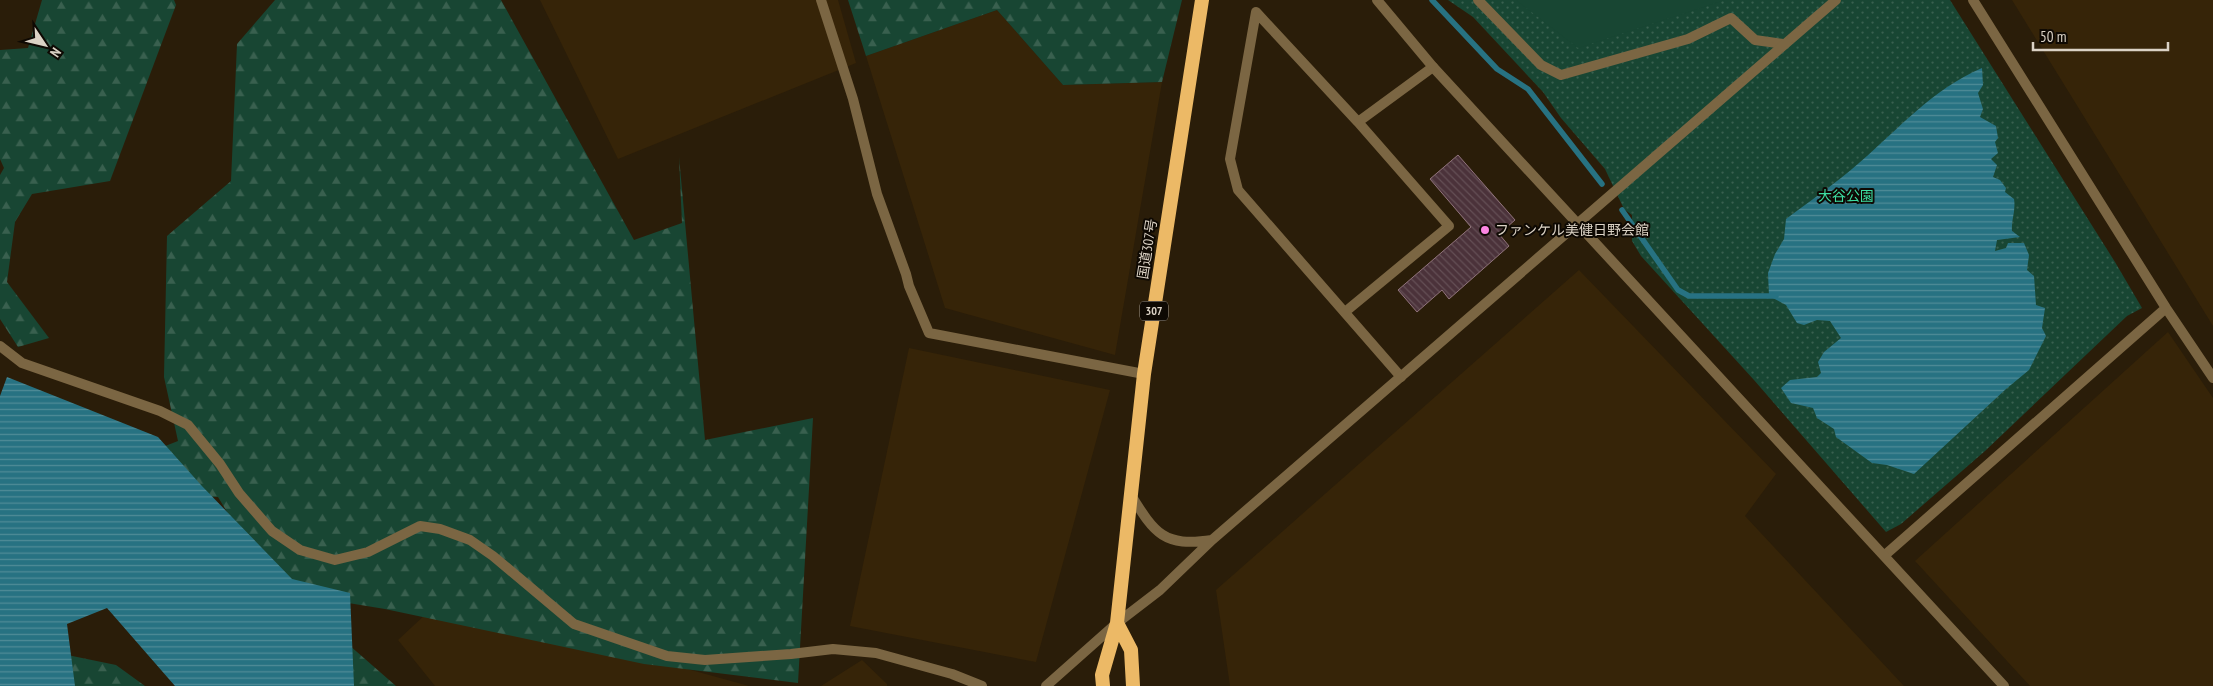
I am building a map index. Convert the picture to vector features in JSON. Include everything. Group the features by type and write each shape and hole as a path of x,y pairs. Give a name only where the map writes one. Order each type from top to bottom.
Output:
{"highway":[{"name":"国道307号","path":"1103,686 1102,675 1117,623 1144,374 1202,0"},
{"path":"1117,623 1131,650 1133,686"}],"street":[{"path":"821,0 853,99 877,194 909,286 929,333 1144,374"},
{"path":"1376,0 1433,67 2004,686"},
{"path":"1478,0 1540,65 1561,75 1688,39 1731,18 1755,40 1783,44"},
{"path":"1046,686 1117,623 1160,590 1212,540 1836,0"},
{"path":"1973,0 2166,308 2213,378"},
{"path":"1345,312 1449,226 1358,122 1256,12 1230,158 1238,190 1401,377"},
{"path":"1358,122 1433,67"},
{"path":"1885,555 2166,308"},
{"path":"0,346 22,363 160,411 188,425 272,531 300,550 335,560 368,552 420,526 440,529 470,540 493,556 574,624 667,656 705,660 833,649 876,654 952,674 982,686"},
{"path":"1131,495 1148,521 1160,534 1176,541 1194,543 1212,540"}],"shaded area":[{"path":"540,0 838,0 856,63 618,159"},
{"path":"2012,0 2213,0 2213,326"},
{"path":"997,10 1063,85 1162,82 1115,355 945,308 866,56"},
{"path":"1579,270 1776,474 1745,516 1904,686 1230,686 1216,590"},
{"path":"2168,332 2213,398 2213,686 2030,686 1915,561"},
{"path":"909,348 1110,390 1036,662 850,626"},
{"path":"502,543 575,638 749,686 435,686 398,640"},
{"path":"862,660 887,686 821,686"}],"green space":[{"path":"42,0 174,0 176,5 110,181 32,194 15,222 7,282 49,338 18,347 0,319 0,175 4,168 0,159 0,50 28,48"},
{"path":"275,0 501,0 634,240 682,223 679,157 705,440 813,418 798,683 644,664 385,609 275,591 218,497 146,495 122,463 178,441 164,377 167,236 231,181 237,44"},
{"path":"848,0 1182,0 1162,82 1063,85 997,10 866,56"},
{"name":"大谷公園","path":"1448,0 1950,0 2142,308 2127,316 1985,451 1901,524 1886,532 1754,380 1641,256 1632,241 1632,215 1624,209 1605,169 1561,118 1543,92 1473,17"},
{"path":"1516,0 1725,0 1578,48"},
{"path":"349,645 396,686 322,686"},
{"path":"48,651 116,665 145,686 20,686"}],"water":[{"path":"1982,68 1983,85 1978,93 1983,109 1980,117 1996,126 1998,138 1995,142 1998,153 1991,159 1997,165 1993,177 2000,180 2006,188 2005,192 2014,199 2012,231 2020,237 1997,240 1995,251 2006,248 2008,243 2024,243 2029,255 2027,270 2034,276 2036,305 2045,308 2042,328 2046,336 2029,370 1914,474 1887,465 1872,463 1836,437 1834,429 1817,418 1813,408 1791,403 1781,388 1790,380 1817,377 1821,373 1818,362 1824,352 1841,338 1830,321 1817,320 1804,325 1797,323 1786,305 1769,296 1768,273 1775,254 1784,239 1786,219 1832,185 1874,150 1931,98"},
{"path":"7,377 158,437 201,485 292,579 350,593 354,686 175,686 107,608 67,624 75,686 0,686 0,396"}],"building":[{"name":"ファンケル美健日野会館","path":"1458,155 1515,220 1499,234 1509,246 1449,299 1442,290 1417,312 1398,290 1471,227 1430,179"}],"waterway":[{"path":"1432,0 1497,69 1528,89 1602,184"},
{"path":"1622,210 1678,290 1689,296 1776,296"}],"place":[{"name":"ファンケル美健日野会館","path":"1485,230"}]}
